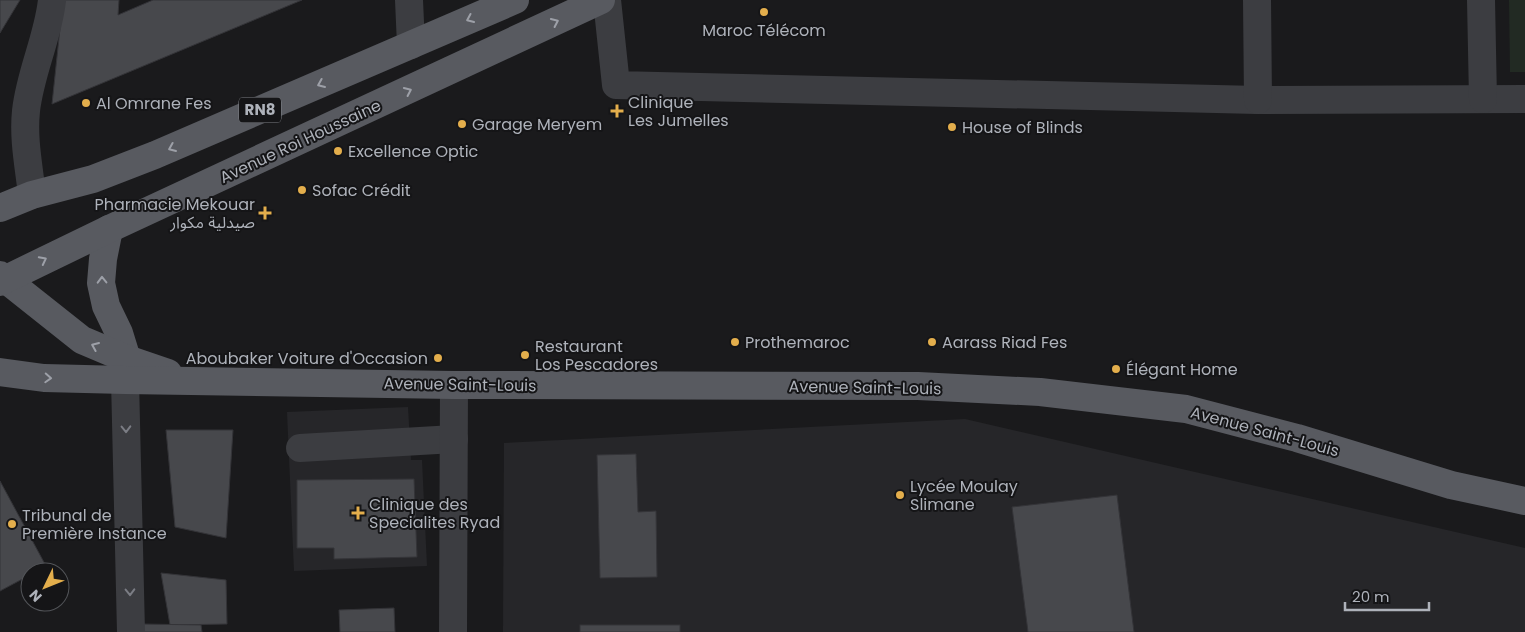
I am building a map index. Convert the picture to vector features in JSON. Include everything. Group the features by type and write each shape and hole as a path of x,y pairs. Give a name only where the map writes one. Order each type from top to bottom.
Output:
{"main road":[{"name":"RN8","path":"0,208 32,195 93,179 155,155 515,0"},
{"name":"Avenue Roi Houssaine","path":"2,279 601,0"},
{"path":"109,228 103,259 102,292 126,370"},
{"name":"Avenue Saint-Louis","path":"2,279 82,340 126,370"},
{"name":"Avenue Saint-Louis","path":"0,372 44,378 126,370 191,380 454,385 918,386 1040,392 1186,409 1298,438 1451,485 1525,501"}],"street":[{"path":"32,195 25,140 26,111 34,67 50,16 52,0"},
{"path":"409,0 411,45"},
{"path":"607,0 616,86 1258,100 1525,98"},
{"path":"1258,0 1258,100"},
{"path":"1481,0 1483,99"},
{"path":"126,370 131,632"},
{"path":"453,632 454,385"},
{"path":"300,448 454,439"}],"shaded area":[{"path":"1509,0 1525,0 1525,72 1510,72"},
{"name":"Clinique des Specialites Ryad","path":"408,407 411,460 422,460 427,566 294,571 287,412"},
{"name":"Lycée Moulay Slimane","path":"965,419 1525,548 1525,632 503,632 504,443"}],"building":[{"path":"0,0 20,0 0,33"},
{"path":"63,0 119,0 118,15 153,0 302,0 52,104"},
{"path":"166,430 233,430 226,538 175,527"},
{"path":"636,454 638,512 656,511 657,577 600,578 597,455"},
{"path":"414,479 417,557 334,559 334,548 297,548 297,480"},
{"name":"Tribunal de Première Instance","path":"0,481 44,562 20,562 20,580 0,591"},
{"path":"1117,495 1134,632 1028,632 1012,507"},
{"path":"161,573 226,580 227,624 170,625"},
{"path":"394,608 395,632 340,632 339,610"},
{"path":"142,624 201,625 202,632 142,632"},
{"path":"580,625 680,625 680,632 580,632"}],"place":[{"name":"Maroc Télécom","path":"764,12"},
{"name":"Al Omrane Fes","path":"86,103"},
{"name":"Clinique Les Jumelles","path":"617,111"},
{"name":"Garage Meryem","path":"462,124"},
{"name":"House of Blinds","path":"952,127"},
{"name":"Excellence Optic","path":"338,151"},
{"name":"Sofac Crédit","path":"302,190"},
{"name":"Pharmacie Mekouar صيدلية مكوار","path":"265,213"},
{"name":"Prothemaroc","path":"735,342"},
{"name":"Aarass Riad Fes","path":"932,342"},
{"name":"Restaurant Los Pescadores","path":"525,355"},
{"name":"Aboubaker Voiture d'Occasion","path":"438,358"},
{"name":"Élégant Home","path":"1116,369"},
{"name":"Lycée Moulay Slimane","path":"900,495"},
{"name":"Clinique des Specialites Ryad","path":"358,513"},
{"name":"Tribunal de Première Instance","path":"12,524"}]}
